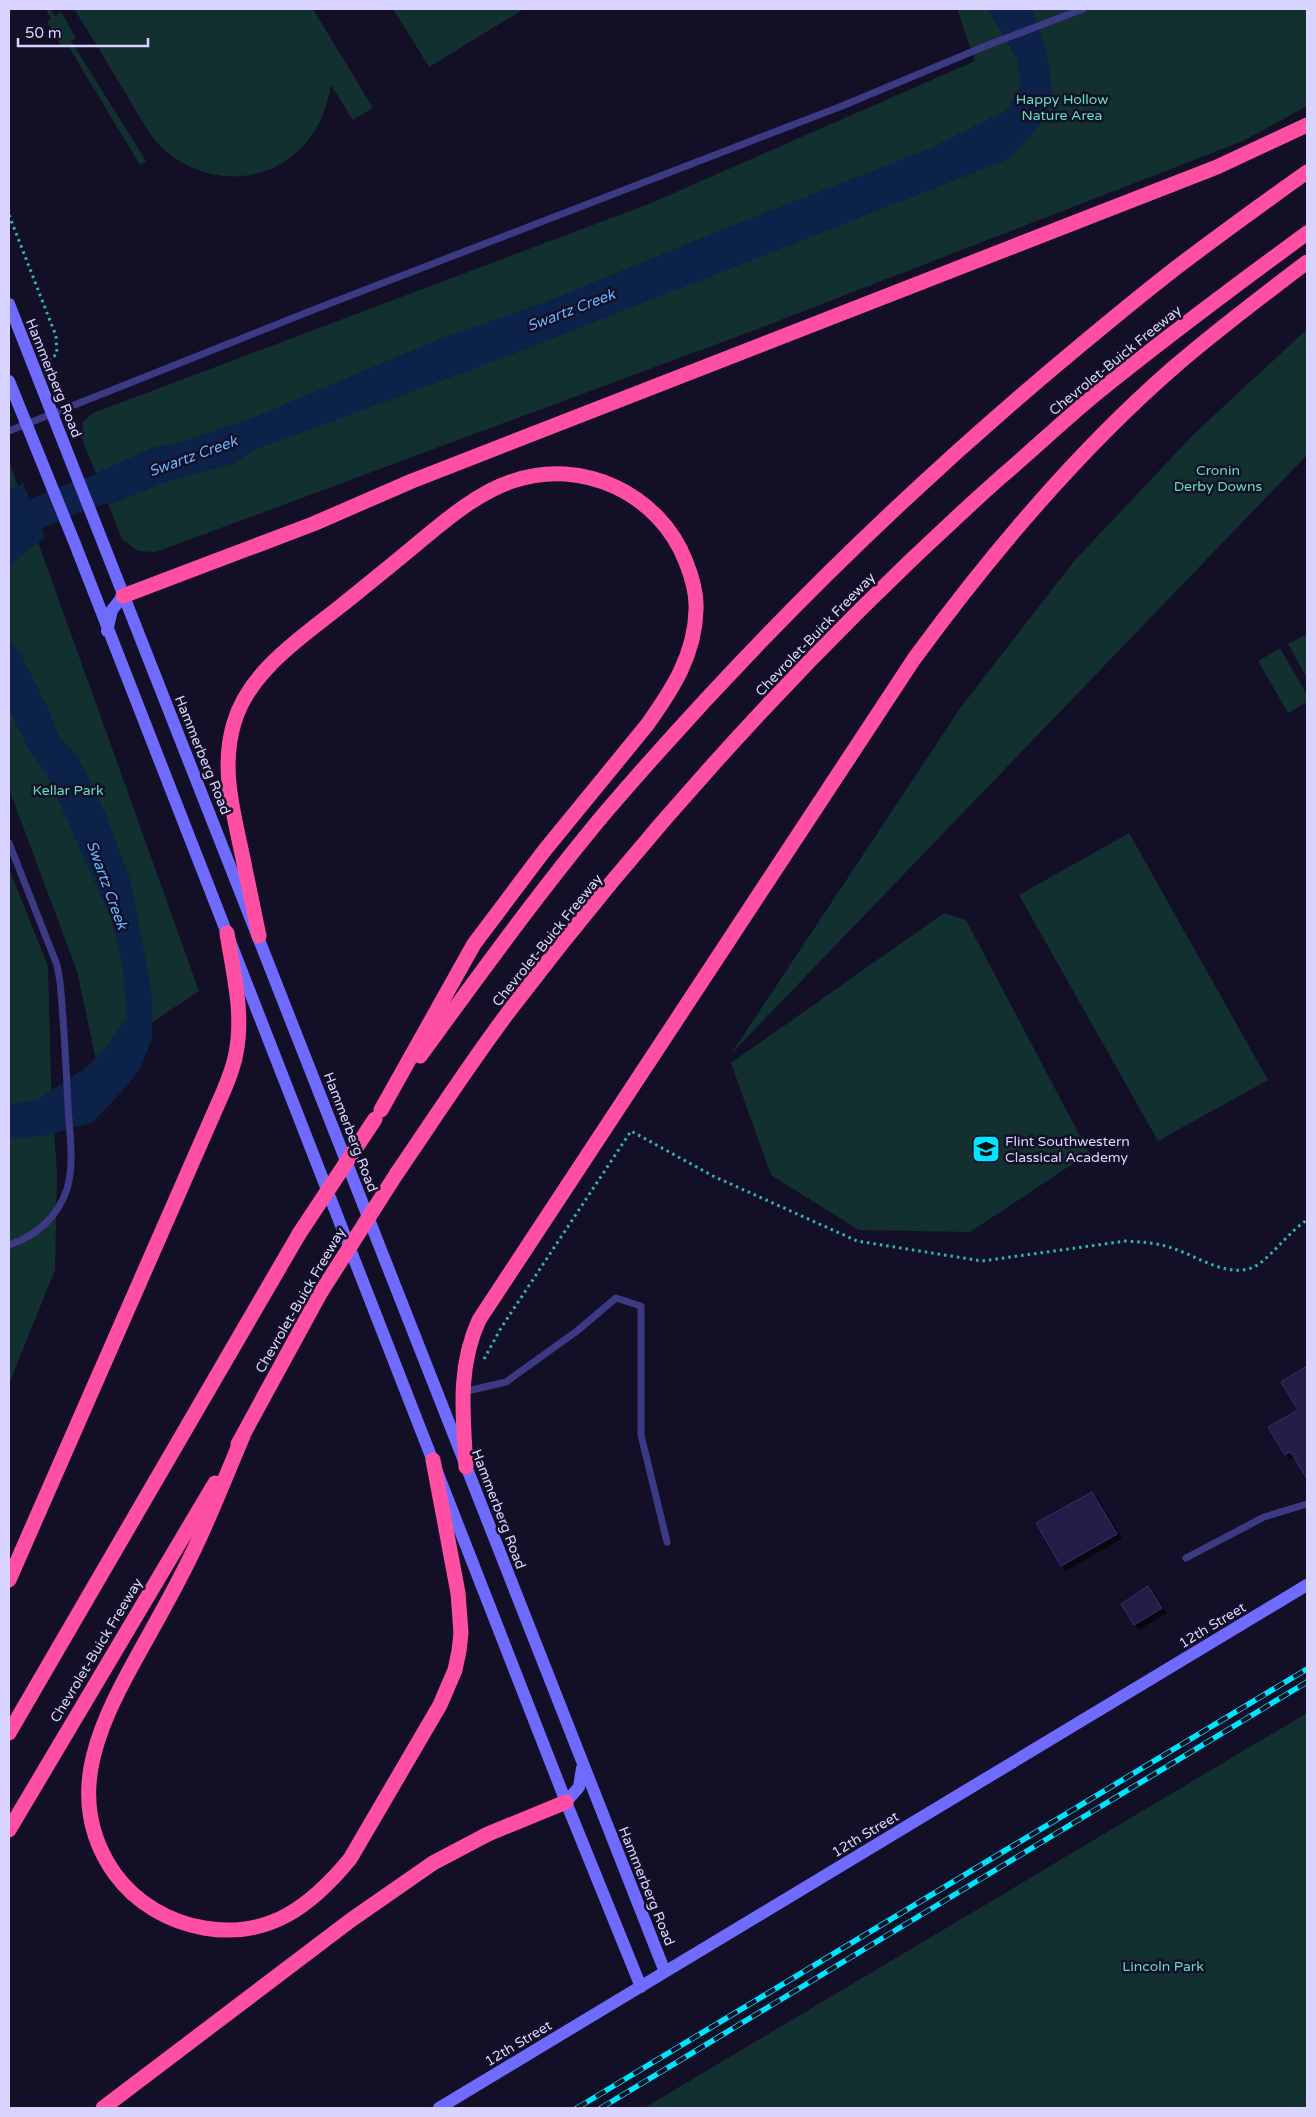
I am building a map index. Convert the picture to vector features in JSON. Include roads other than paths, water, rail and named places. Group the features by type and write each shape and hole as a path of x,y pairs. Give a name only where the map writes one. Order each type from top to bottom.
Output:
{"highway":[{"path":"124,596 313,524 430,474 1216,167 1307,124"},
{"path":"9,1733 299,1234 378,1114 538,896 604,815 711,694 825,575 876,525 1021,395 1182,263 1307,172"},
{"name":"Chevrolet-Buick Freeway","path":"9,1830 243,1436 321,1292 397,1173 510,1011 591,909 665,820 826,644 921,550 1095,395 1218,299 1307,233"},
{"path":"466,1467 463,1392 466,1354 471,1338 490,1302 914,659 946,615 1060,482 1137,401 1231,320 1307,262"},
{"path":"258,936 230,798 228,758 230,742 238,713 252,687 264,673 292,646 448,518 490,491 513,481 557,473 590,478 618,487 637,498 653,512 680,547 694,588 696,609 694,630 683,669 662,704 544,851 474,944 378,1114"},
{"path":"9,1580 231,1071 236,1053 239,1012 226,933"},
{"path":"243,1436 201,1536 107,1715 93,1752 88,1782 90,1818 105,1860 117,1878 132,1893 165,1916 204,1928 226,1930 264,1925 298,1910 314,1897 350,1859 440,1705 455,1670 461,1633 457,1583 433,1460"},
{"path":"103,2108 328,1937 433,1863 496,1830 566,1802"}],"street":[{"name":"Hammerberg Road","path":"9,304 665,1972"},
{"path":"9,381 75,544 107,631 566,1802 641,1986"},
{"path":"107,631 112,610 124,596"},
{"name":"12th Street","path":"439,2108 1307,1585"},
{"path":"566,1802 579,1787 582,1765"}],"lane":[{"path":"9,431 336,300 842,106 988,45 1083,9"},
{"path":"9,844 57,965 62,997 70,1136 70,1174 61,1203 41,1229 27,1238 9,1245"},
{"path":"463,1392 506,1382 577,1331 616,1298 641,1306 641,1435 667,1542"},
{"path":"1186,1558 1264,1517 1307,1504"}],"water":[{"path":"987,9 1032,9 1049,64 1051,94 1043,120 1026,141 1006,160 508,356 252,451 234,463 152,486 109,506 96,473 154,447 175,444 245,421 439,339 543,303 711,234 931,148 1008,109 1021,85 1017,59"},
{"path":"23,483 45,538 30,548 9,567 9,490"},
{"path":"9,635 13,646 20,652 47,706 59,737 77,755 105,812 131,883 152,995 152,1038 142,1065 128,1085 92,1123 47,1135 9,1139 9,1105 39,1099 87,1067 103,1050 127,1018 123,969 111,919 46,772 31,754 9,709"}],"waterway":[{"name":"Swartz Creek","path":"9,532 22,522 54,506 143,475"}],"railway":[{"path":"577,2108 1307,1669"},
{"path":"601,2108 1307,1682"}],"place":[{"name":"Flint Southwestern Classical Academy","path":"986,1149"}],"park label":[{"name":"Happy Hollow Nature Area","path":"1062,108"},
{"name":"Cronin Derby Downs","path":"1218,478"},
{"name":"Kellar Park","path":"68,790"},
{"name":"Lincoln Park","path":"1163,1966"}]}
